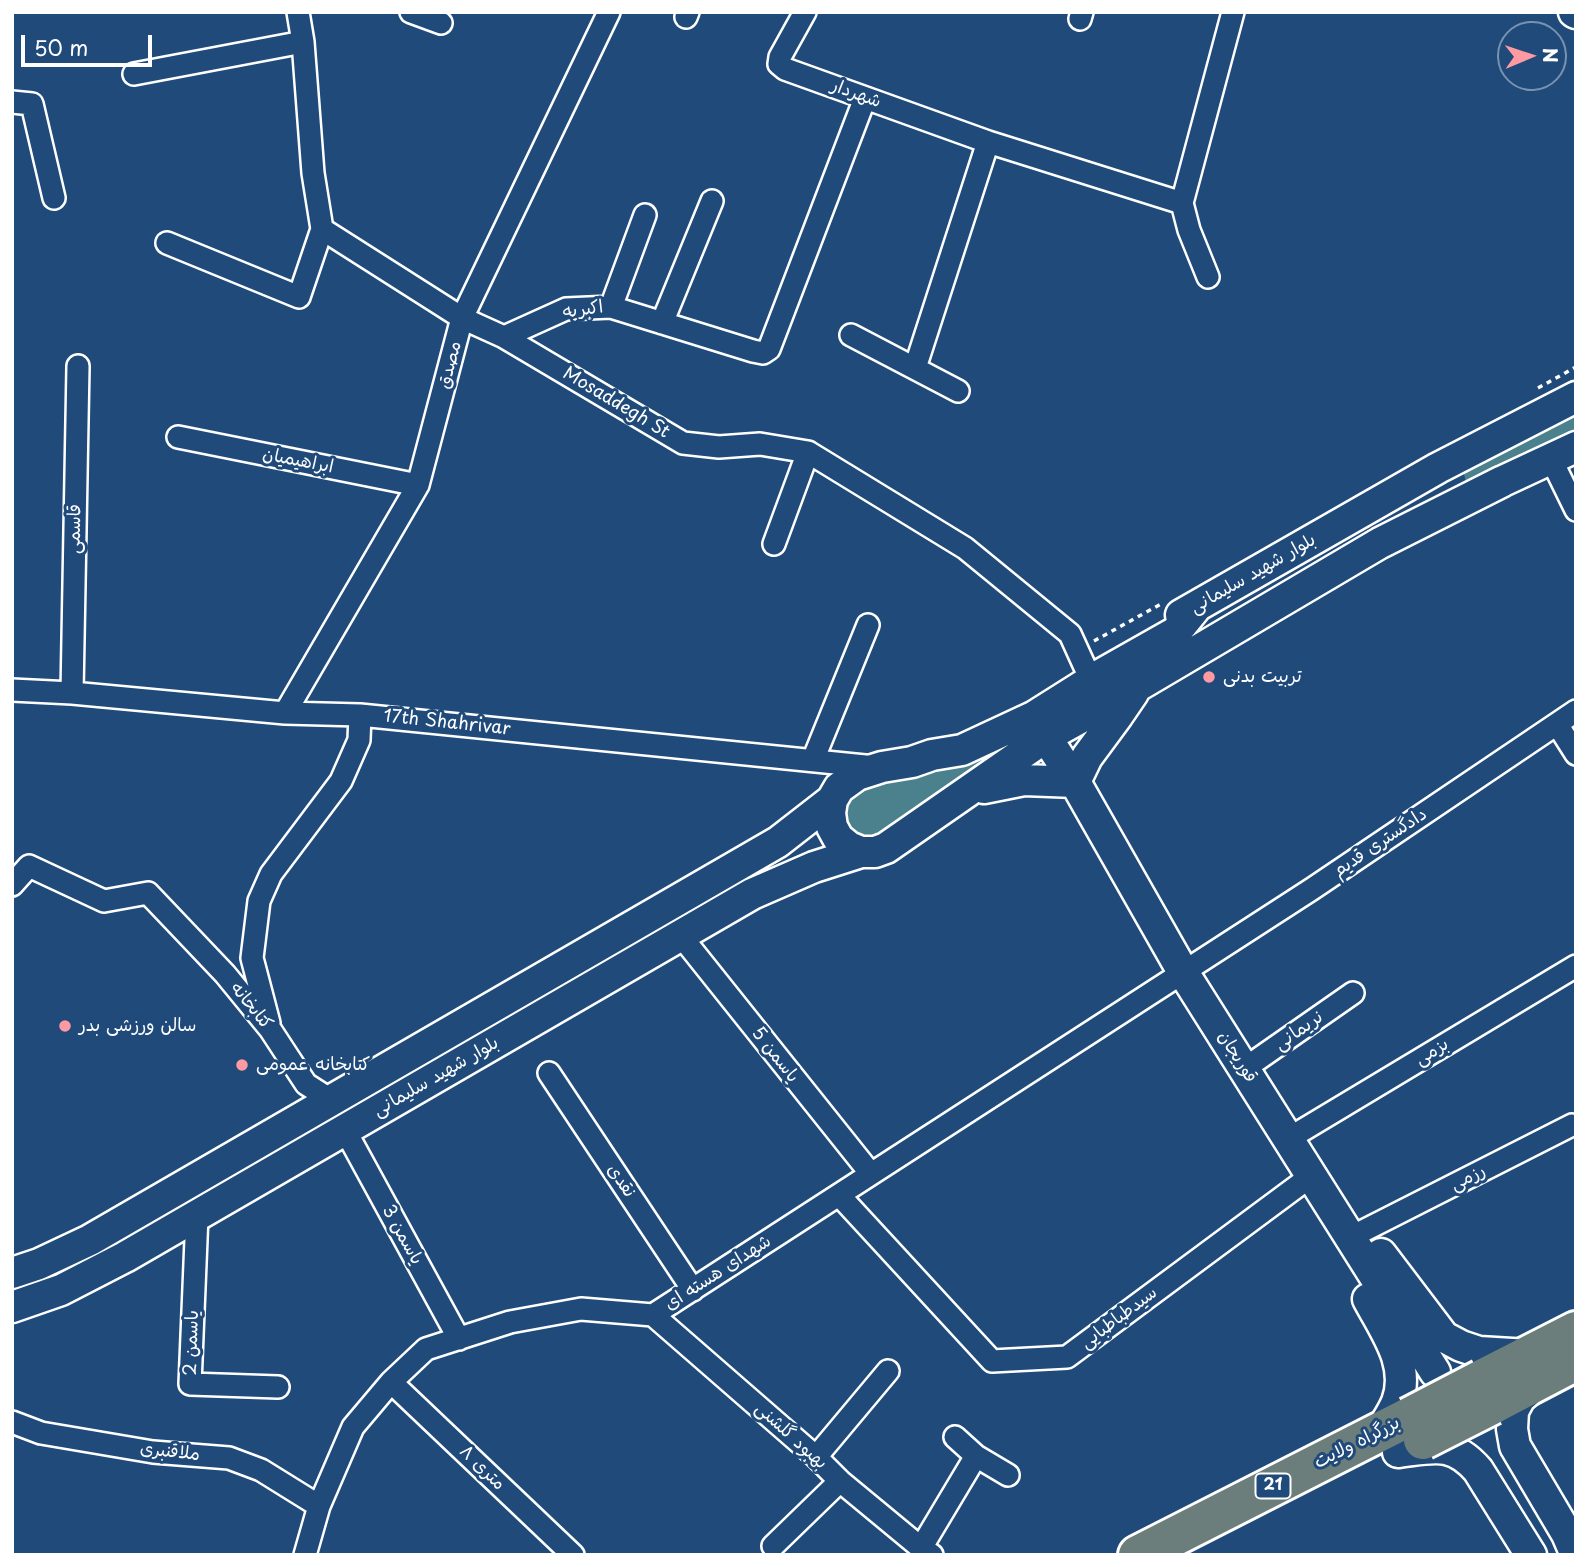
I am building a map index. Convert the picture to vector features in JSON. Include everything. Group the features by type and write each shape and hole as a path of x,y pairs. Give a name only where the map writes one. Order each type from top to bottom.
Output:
{"highway":[{"name":"بزرگراه ولایت","path":"1138,1555 1403,1435 1483,1407 1576,1331"},
{"name":"بزرگراه ولایت","path":"1534,1367 1576,1362"},
{"name":"بزرگراه ولایت","path":"1191,1555 1262,1518 1403,1435"}],"main road":[{"name":"بلوار شهید سلیمانی","path":"12,1273 39,1264 90,1240 778,842 832,800 839,788 857,775 932,755 1438,468 1576,397"},
{"path":"932,755 962,750 1041,727 1136,687 1380,543 1564,453"},
{"path":"1041,727 1100,675 1176,632 1197,606"},
{"path":"970,791 1024,780 1075,782 1087,757 1136,687"},
{"name":"بلوار شهید سلیمانی","path":"12,1307 61,1290 125,1257 752,894 814,867 861,852 875,852 886,848 970,791 1041,727"},
{"name":"قوریجان","path":"1041,727 1183,972 1435,1372"},
{"path":"832,800 832,827 838,838 861,852"},
{"path":"1335,1213 1363,1231 1444,1337 1461,1346 1534,1367 1513,1411 1515,1446 1567,1534 1576,1555"},
{"path":"1335,1213 1349,1262 1399,1359 1402,1383 1397,1404 1403,1435 1459,1453 1469,1461 1531,1555"},
{"path":"1483,1407 1549,1555"}],"street":[{"path":"167,243 299,297 323,229 313,173 303,42 298,12"},
{"path":"411,12 441,23"},
{"name":"مصدق","path":"285,713 418,485 462,318 608,12"},
{"name":"شهردار","path":"804,12 780,57 779,64 785,69 988,142 1182,203"},
{"path":"1208,277 1189,230 1182,203 1233,12"},
{"path":"134,74 303,42"},
{"path":"611,307 753,351 763,353 769,349 865,98"},
{"path":"12,102 32,104 54,198"},
{"path":"915,368 988,142"},
{"path":"662,323 712,201"},
{"name":"اکبریه","path":"504,337 566,309 611,307 645,215"},
{"name":"Mosaddegh St","path":"323,229 462,318 504,337 683,443 719,447 760,444 808,452 965,548 1070,634 1085,667"},
{"path":"850,335 958,391"},
{"name":"قاسمی","path":"72,693 78,366"},
{"name":"ابراهیمیان","path":"178,437 418,485"},
{"path":"774,544 808,452"},
{"path":"1564,453 1576,510"},
{"path":"813,760 868,625"},
{"name":"17th Shahrivar","path":"12,690 285,713 360,715 882,767"},
{"name":"دادگستری قدیم","path":"1183,972 1312,889 1576,711"},
{"path":"270,1029 252,958 259,901 271,874 341,781 359,740 360,715"},
{"path":"1557,723 1576,754"},
{"name":"کتابخانه","path":"12,885 29,866 104,901 148,893 225,974 270,1029 306,1084 331,1100"},
{"name":"یاسمن 5","path":"681,936 871,1174"},
{"name":"بزمی","path":"1288,1139 1576,966"},
{"name":"شهدای هسته ای","path":"305,1555 319,1506 353,1427 391,1382 426,1349 510,1322 581,1309 653,1315 1183,972"},
{"name":"نریمانی","path":"1244,1069 1353,993"},
{"name":"نقدی","path":"549,1073 693,1290"},
{"name":"رزمی","path":"1363,1231 1572,1125"},
{"name":"یاسمن 3","path":"345,1130 460,1339"},
{"name":"سیدطباطبایی","path":"839,1195 992,1361 1067,1357 1311,1176"},
{"name":"یاسمن 2","path":"197,1215 190,1384 278,1387"},
{"name":"بهبود گلشنی","path":"653,1315 840,1481 927,1551"},
{"path":"816,1457 888,1371"},
{"name":"۸ متری","path":"391,1382 573,1555"},
{"name":"ملاقنبری","path":"12,1422 41,1433 153,1452 229,1458 261,1470 319,1506"},
{"path":"955,1437 976,1456 1008,1475"},
{"path":"927,1551 976,1456"},
{"path":"773,1546 840,1481"}],"green space":[{"path":"1576,413 1576,435 1468,489 1463,471"},
{"path":"1010,738 1019,750 868,841 849,828 846,812 851,789 890,779 923,776"}],"place":[{"name":"تربیت بدنی","path":"1209,677"},
{"name":"سالن ورزشی بدر","path":"65,1026"},
{"name":"کتابخانه عمومی","path":"242,1065"}]}
